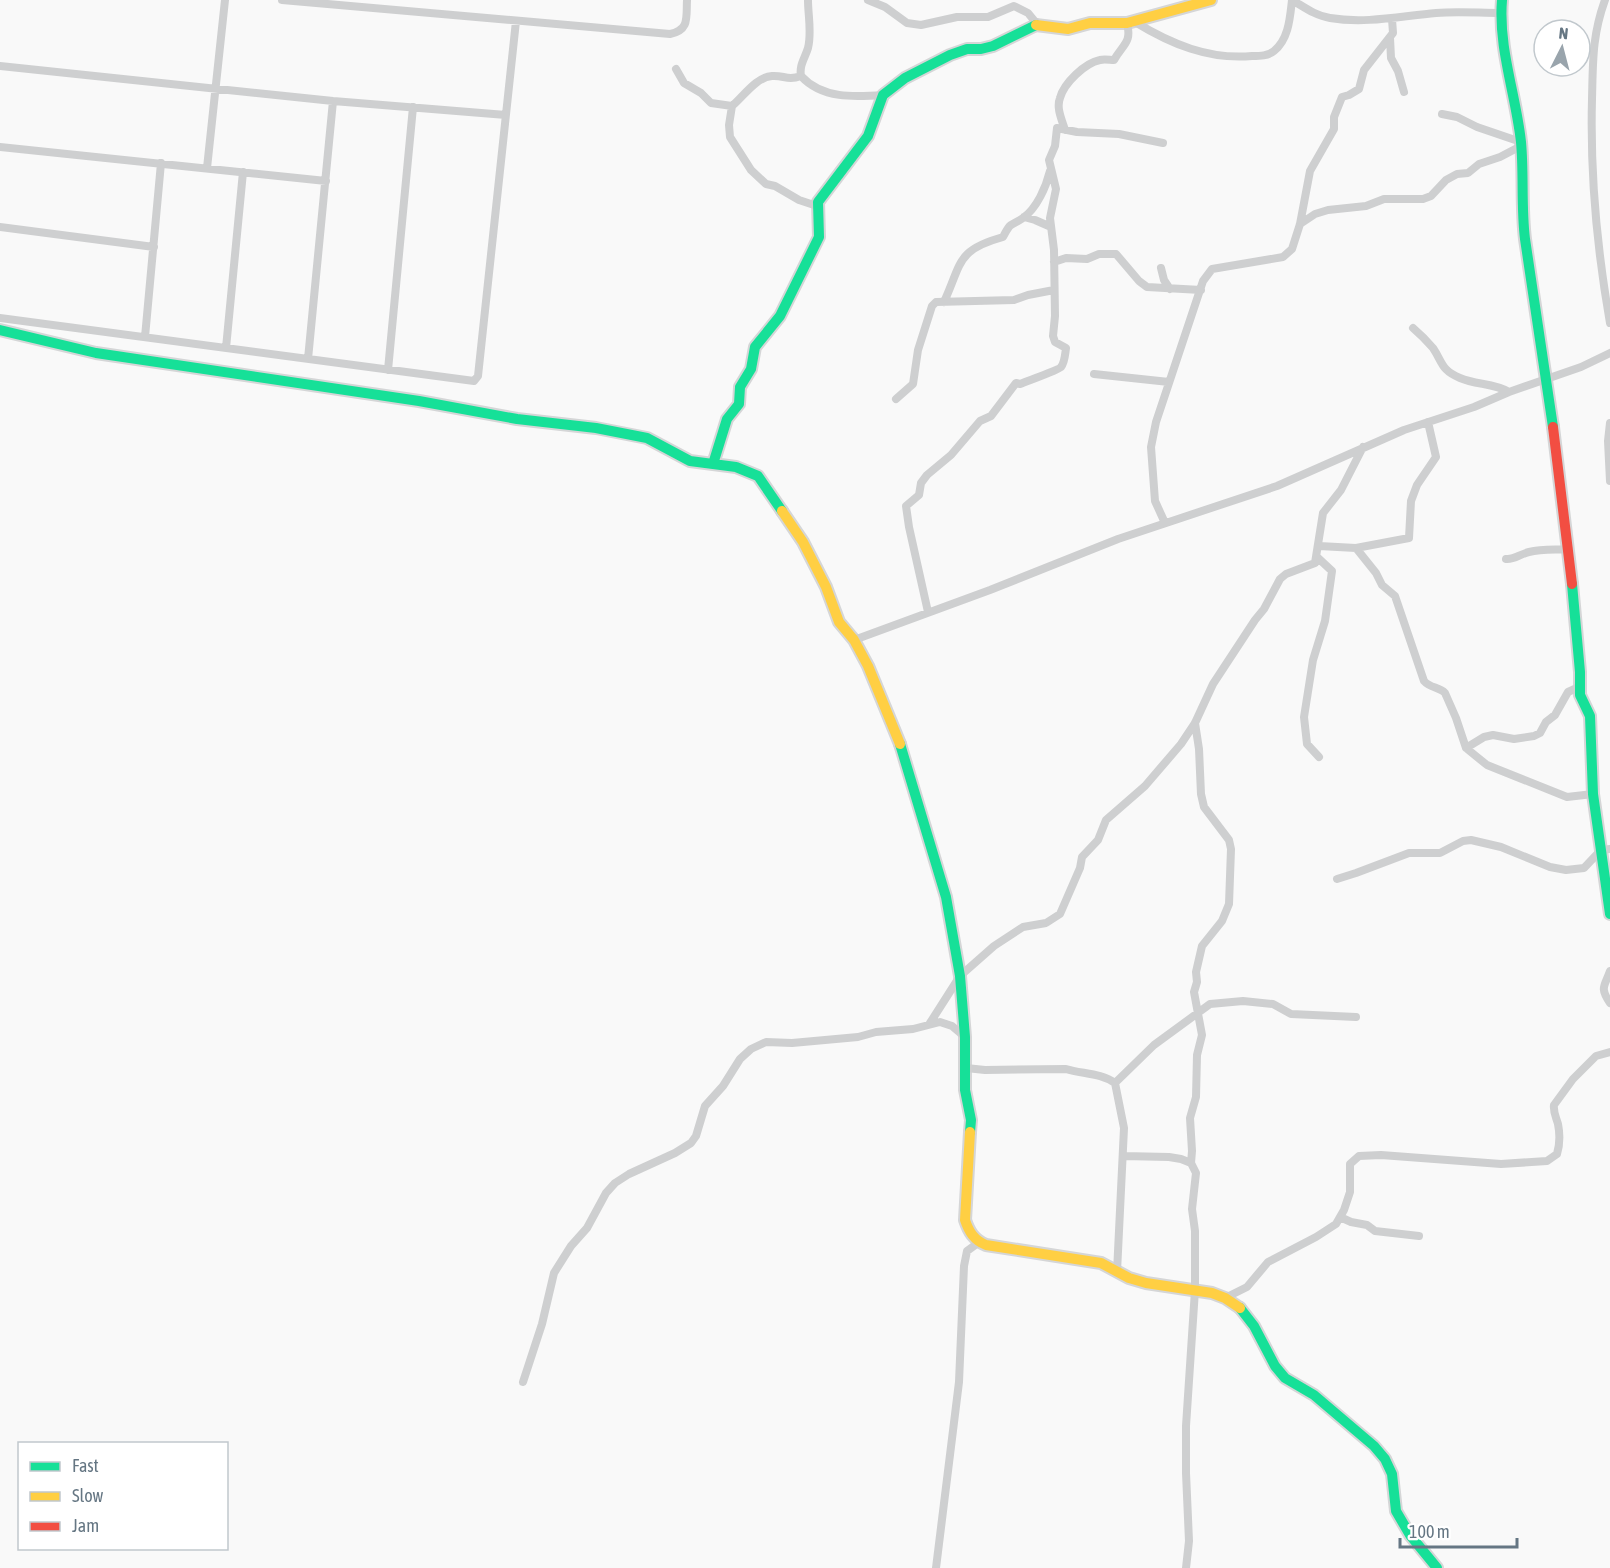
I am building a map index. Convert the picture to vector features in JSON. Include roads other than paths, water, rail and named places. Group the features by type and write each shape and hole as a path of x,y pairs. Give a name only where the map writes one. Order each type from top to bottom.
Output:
{"street":[{"path":"207,168 225,0"},
{"path":"282,0 670,34 680,32 685,27 687,0"},
{"path":"399,10 400,0"},
{"path":"801,76 801,65 808,48 810,30 808,0"},
{"path":"868,0 885,7 902,20 913,24 921,25 957,17 988,17 1014,6 1028,13 1037,24 1058,29 1090,23 1131,23 1211,0"},
{"path":"1131,23 1174,44 1210,55 1233,57 1266,55 1276,50 1288,29 1292,0 1329,18 1392,19 1436,13 1501,14"},
{"path":"1502,0 1501,14 1509,82 1521,144 1522,212 1525,239 1551,409 1569,549 1580,672 1579,687 1582,702 1590,716 1590,798 1605,849 1610,914"},
{"path":"1605,0 1594,34 1591,149 1601,273 1610,323"},
{"path":"1165,523 1155,501 1151,447 1156,422 1203,281 1212,269 1275,258 1288,254 1292,249 1300,224 1310,171 1334,129 1334,117 1339,103 1342,97 1359,89 1364,70 1390,38 1394,29 1392,19"},
{"path":"0,318 474,381 478,376 516,21"},
{"path":"1065,130 1060,115 1060,98 1067,85 1087,66 1100,60 1114,60 1127,42 1131,23"},
{"path":"713,464 727,419 739,404 740,387 751,369 755,346 780,316 819,237 817,206 822,195 868,136 883,95 905,78 958,51 981,50 993,46 1037,24"},
{"path":"1390,38 1391,58 1398,71 1404,92"},
{"path":"0,66 506,115"},
{"path":"676,69 684,83 701,93 707,101 732,106"},
{"path":"801,76 792,79 770,76 763,78 732,106 730,137 751,170 766,184 817,206"},
{"path":"801,76 816,88 832,95 883,95"},
{"path":"308,359 333,100"},
{"path":"388,370 413,107"},
{"path":"1442,114 1457,117 1521,144"},
{"path":"928,612 906,506 919,495 921,483 927,475 951,455 980,421 991,416 1016,383 1020,384 1059,370 1063,365 1065,348 1055,342 1053,336 1054,262 1050,213 1056,189 1048,160 1055,146 1057,128 1119,134 1163,143"},
{"path":"1300,224 1315,214 1328,210 1366,206 1384,199 1423,199 1431,196 1446,180 1457,174 1468,173 1479,164 1500,157 1521,144"},
{"path":"0,147 326,181"},
{"path":"146,337 161,163"},
{"path":"944,302 955,272 966,253 989,241 1003,237 1010,224 1024,217 1040,197 1050,170"},
{"path":"226,348 243,172"},
{"path":"1024,217 1051,227"},
{"path":"0,226 154,247"},
{"path":"1054,262 1066,258 1087,259 1099,254 1116,254 1147,287 1200,290"},
{"path":"1161,268 1164,280 1170,288"},
{"path":"896,399 912,384 918,350 932,306 936,302 1014,300 1054,290"},
{"path":"1413,328 1433,349 1441,365 1454,375 1464,380 1501,388 1509,392"},
{"path":"0,330 96,353 222,374 419,401 517,419 596,428 633,435 646,438 690,461 736,467 758,476 803,542 826,587 839,622 854,640 882,697 914,783 946,897 960,976 965,1037 965,1090 970,1120 965,1220 969,1232 978,1243 1093,1261 1146,1283 1212,1293 1226,1298 1245,1314 1284,1378 1314,1395 1374,1446 1385,1459 1392,1474 1396,1511 1410,1534 1437,1568"},
{"path":"854,640 1082,553 1277,486 1363,447 1596,361 1610,353"},
{"path":"1094,374 1169,382"},
{"path":"1319,546 1356,548 1409,538 1411,501 1418,485 1436,457 1428,422"},
{"path":"1610,423 1608,441 1610,481"},
{"path":"930,1023 960,976 994,946 1023,927 1046,923 1060,914 1080,868 1082,857 1098,840 1106,820 1145,786 1172,756 1195,723 1214,684 1264,609 1280,579 1286,574 1315,563 1323,513 1341,490 1363,447"},
{"path":"1356,548 1376,573 1382,585 1395,596 1424,681 1431,688 1442,690 1445,693 1466,748 1487,765 1558,795 1590,798"},
{"path":"1506,559 1534,551 1569,549"},
{"path":"1317,557 1332,571 1325,621 1313,660 1304,717 1307,744 1318,757"},
{"path":"1466,748 1484,737 1493,735 1514,739 1540,733 1546,722 1555,715 1568,692 1579,687"},
{"path":"1186,1568 1189,1540 1185,1473 1186,1426 1195,1290 1195,1231 1192,1209 1196,1173 1191,1163 1190,1118 1196,1097 1197,1055 1202,1035 1194,992 1200,951 1222,921 1229,904 1231,849 1229,840 1204,807 1195,723"},
{"path":"1337,879 1410,853 1440,853 1463,841 1471,840 1501,847 1550,867 1566,870 1584,868 1605,849"},
{"path":"1610,971 1603,987 1610,1003"},
{"path":"1115,1083 1154,1045 1210,1004 1243,1001 1273,1004 1291,1014 1356,1017"},
{"path":"523,1382 542,1324 554,1273 571,1246 587,1228 606,1193 615,1183 629,1174 691,1143 696,1136 705,1106 723,1086 740,1059 751,1049 766,1042 792,1043 858,1037 876,1032 913,1029 930,1023 945,1022 965,1037"},
{"path":"1226,1298 1247,1287 1268,1262 1336,1224 1350,1192 1350,1164 1359,1156 1381,1155 1501,1164 1547,1161 1557,1154 1559,1144 1559,1126 1553,1110 1554,1105 1573,1079 1596,1056 1610,1052"},
{"path":"966,1068 985,1070 1066,1069 1076,1073 1100,1076 1115,1083"},
{"path":"1115,1083 1124,1128 1117,1272"},
{"path":"1123,1156 1169,1157 1191,1163"},
{"path":"1340,1217 1367,1225 1375,1231 1419,1236"},
{"path":"936,1568 959,1382 964,1266 967,1251 978,1243"}]}
